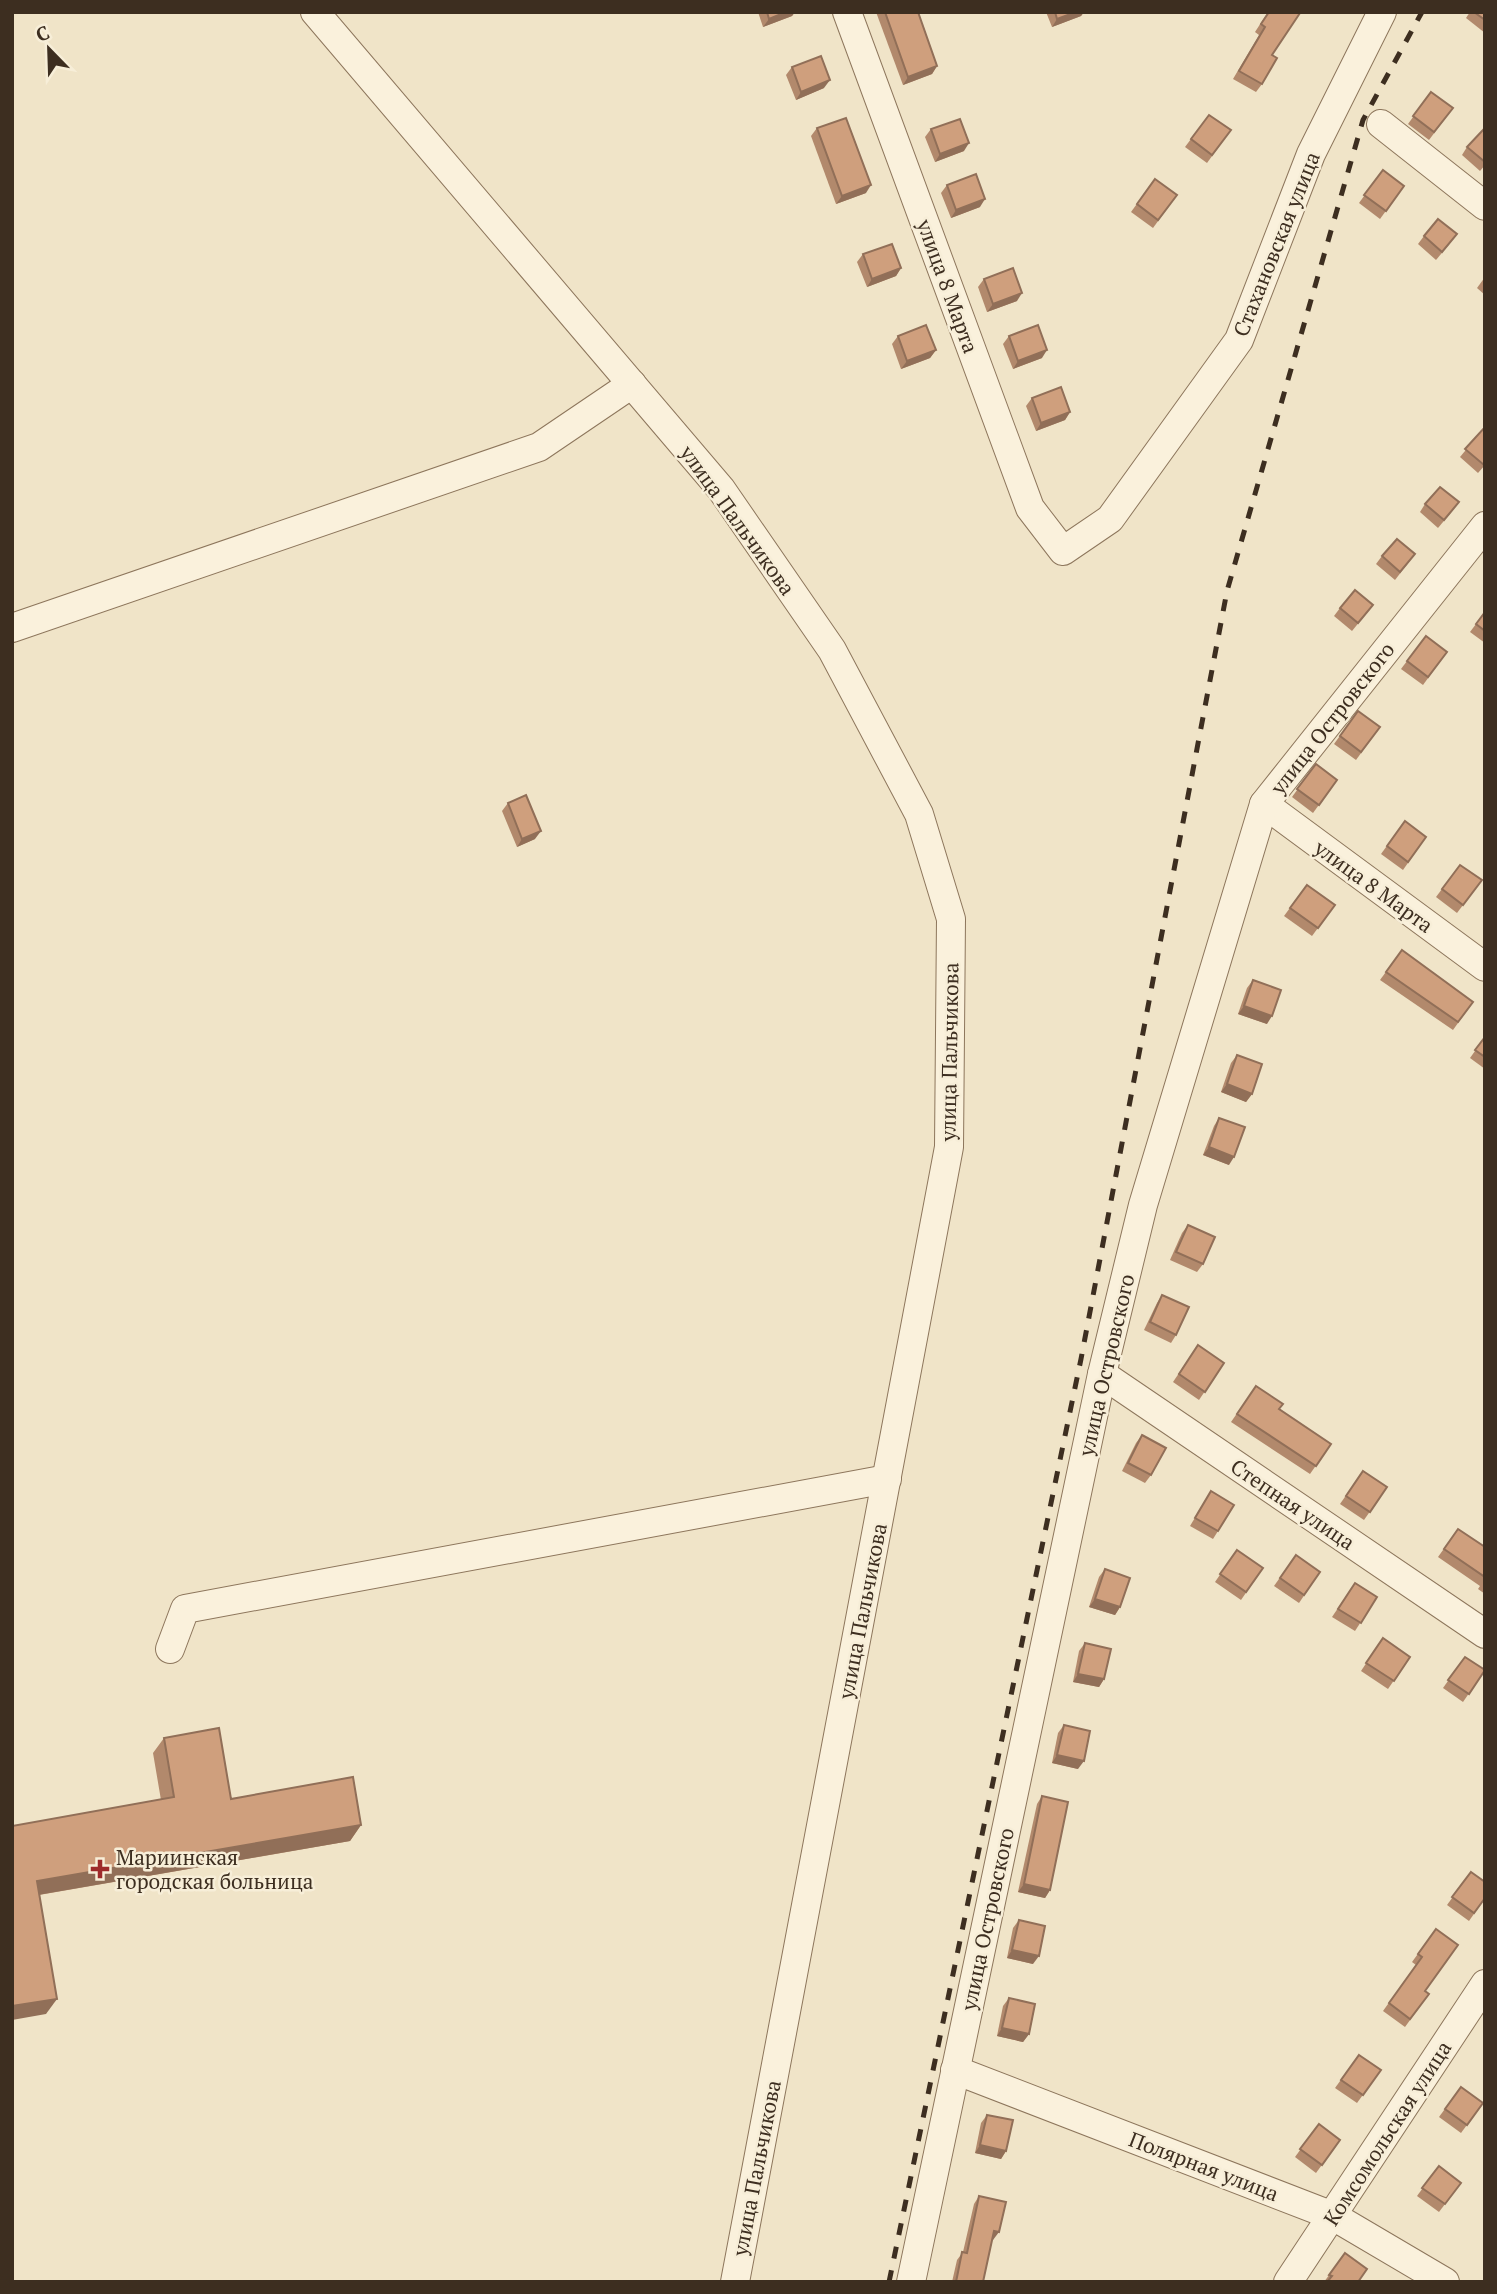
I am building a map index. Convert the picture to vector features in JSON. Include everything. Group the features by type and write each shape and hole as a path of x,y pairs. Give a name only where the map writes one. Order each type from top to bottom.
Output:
{"street":[{"name":"улица Пальчикова","path":"315,12 721,489 832,650 919,814 951,919 949,1147 735,2282"},
{"name":"улица 8 Марта","path":"847,12 1030,508 1063,551"},
{"name":"Стахановская улица","path":"1063,551 1110,519 1239,340 1311,154 1381,12"},
{"path":"1381,124 1485,206"},
{"path":"12,628 538,447 632,384"},
{"name":"улица Островского","path":"911,2282 1102,1374 1143,1205 1264,804 1485,526"},
{"name":"улица 8 Марта","path":"1264,804 1485,967"},
{"name":"Степная улица","path":"1102,1374 1485,1634"},
{"path":"170,1649 185,1609 887,1479"},
{"name":"Комсомольская улица","path":"1289,2282 1485,1984"},
{"name":"Полярная улица","path":"955,2070 1333,2216 1445,2282"}],"building":[{"path":"767,12 786,12 769,19"},
{"path":"885,12 918,12 937,66 908,77"},
{"path":"1055,12 1076,12 1057,19"},
{"path":"1269,12 1300,13 1272,55 1277,58 1262,84 1239,71 1265,27 1261,24"},
{"path":"1474,12 1485,12 1485,20"},
{"path":"821,56 830,80 801,92 792,67"},
{"path":"1431,92 1453,108 1434,132 1413,116"},
{"path":"1209,115 1231,130 1212,155 1191,139"},
{"path":"846,118 871,185 842,196 817,128"},
{"path":"960,119 969,143 940,154 931,129"},
{"path":"1483,130 1485,132 1485,162 1467,147"},
{"path":"1383,170 1404,186 1386,211 1364,195"},
{"path":"976,174 985,199 956,210 947,185"},
{"path":"1155,179 1177,195 1158,220 1137,204"},
{"path":"1438,219 1457,234 1442,252 1424,236"},
{"path":"892,244 901,268 872,279 863,254"},
{"path":"1013,268 1022,293 993,304 984,279"},
{"path":"926,325 936,350 907,361 898,336"},
{"path":"1038,325 1047,350 1018,361 1009,336"},
{"path":"1061,387 1070,412 1041,423 1032,398"},
{"path":"1485,427 1485,463 1484,465 1465,449"},
{"path":"1440,487 1459,502 1444,520 1425,504"},
{"path":"1397,539 1415,554 1400,572 1382,556"},
{"path":"1355,590 1373,605 1358,623 1340,608"},
{"path":"1485,612 1485,631 1476,624"},
{"path":"1426,636 1447,652 1428,677 1407,661"},
{"path":"1358,711 1380,727 1361,752 1340,736"},
{"path":"1316,764 1337,780 1319,805 1297,789"},
{"path":"526,795 541,831 522,839 508,803"},
{"path":"1405,821 1426,837 1408,862 1387,846"},
{"path":"1460,865 1482,880 1463,905 1442,889"},
{"path":"1307,885 1335,905 1318,928 1290,908"},
{"path":"1402,950 1473,1002 1458,1022 1386,972"},
{"path":"1253,980 1281,990 1272,1016 1244,1006"},
{"path":"1485,1037 1485,1057 1475,1050"},
{"path":"1237,1055 1262,1064 1252,1094 1227,1084"},
{"path":"1219,1118 1245,1127 1234,1157 1209,1147"},
{"path":"1188,1225 1215,1237 1203,1264 1176,1252"},
{"path":"1162,1295 1189,1307 1176,1335 1150,1322"},
{"path":"1198,1345 1224,1363 1205,1392 1179,1374"},
{"path":"1256,1386 1283,1404 1279,1409 1331,1444 1316,1466 1237,1414"},
{"path":"1142,1435 1166,1448 1151,1475 1128,1463"},
{"path":"1363,1471 1387,1487 1370,1512 1346,1496"},
{"path":"1211,1491 1234,1505 1218,1531 1195,1518"},
{"path":"1458,1529 1485,1547 1485,1577 1444,1549"},
{"path":"1237,1550 1263,1568 1246,1592 1220,1574"},
{"path":"1296,1555 1320,1572 1304,1595 1280,1578"},
{"path":"1105,1569 1130,1578 1120,1607 1095,1599"},
{"path":"1355,1583 1377,1597 1361,1623 1338,1609"},
{"path":"1383,1638 1410,1657 1394,1681 1366,1663"},
{"path":"1085,1643 1111,1649 1104,1679 1078,1674"},
{"path":"1465,1657 1485,1670 1469,1694 1448,1680"},
{"path":"1064,1725 1090,1731 1084,1761 1057,1755"},
{"name":"Мариинская городская больница","path":"219,1728 231,1799 353,1777 361,1825 37,1881 57,1999 12,2006 12,1826 174,1797 164,1738"},
{"path":"1042,1796 1068,1802 1050,1890 1024,1884"},
{"path":"1471,1872 1485,1882 1485,1898 1474,1913 1452,1897"},
{"path":"1019,1920 1045,1926 1039,1956 1012,1950"},
{"path":"1436,1929 1458,1945 1425,1991 1429,1994 1410,2019 1389,2003 1422,1957 1418,1954"},
{"path":"1009,1998 1035,2004 1029,2034 1002,2028"},
{"path":"1359,2055 1381,2070 1363,2095 1341,2080"},
{"path":"1461,2087 1483,2103 1467,2125 1445,2109"},
{"path":"987,2115 1013,2120 1006,2151 980,2145"},
{"path":"1319,2124 1340,2140 1322,2165 1300,2149"},
{"path":"1439,2166 1461,2183 1445,2204 1422,2188"},
{"path":"979,2196 1006,2202 999,2232 994,2231 983,2282 956,2282 962,2252 967,2253"},
{"path":"1345,2253 1367,2269 1358,2282 1327,2282 1332,2276 1329,2275"}],"railway":[{"path":"889,2282 1081,1359 1227,591 1363,120 1422,12"}],"place":[{"name":"Мариинская городская больница","path":"100,1869"}]}
